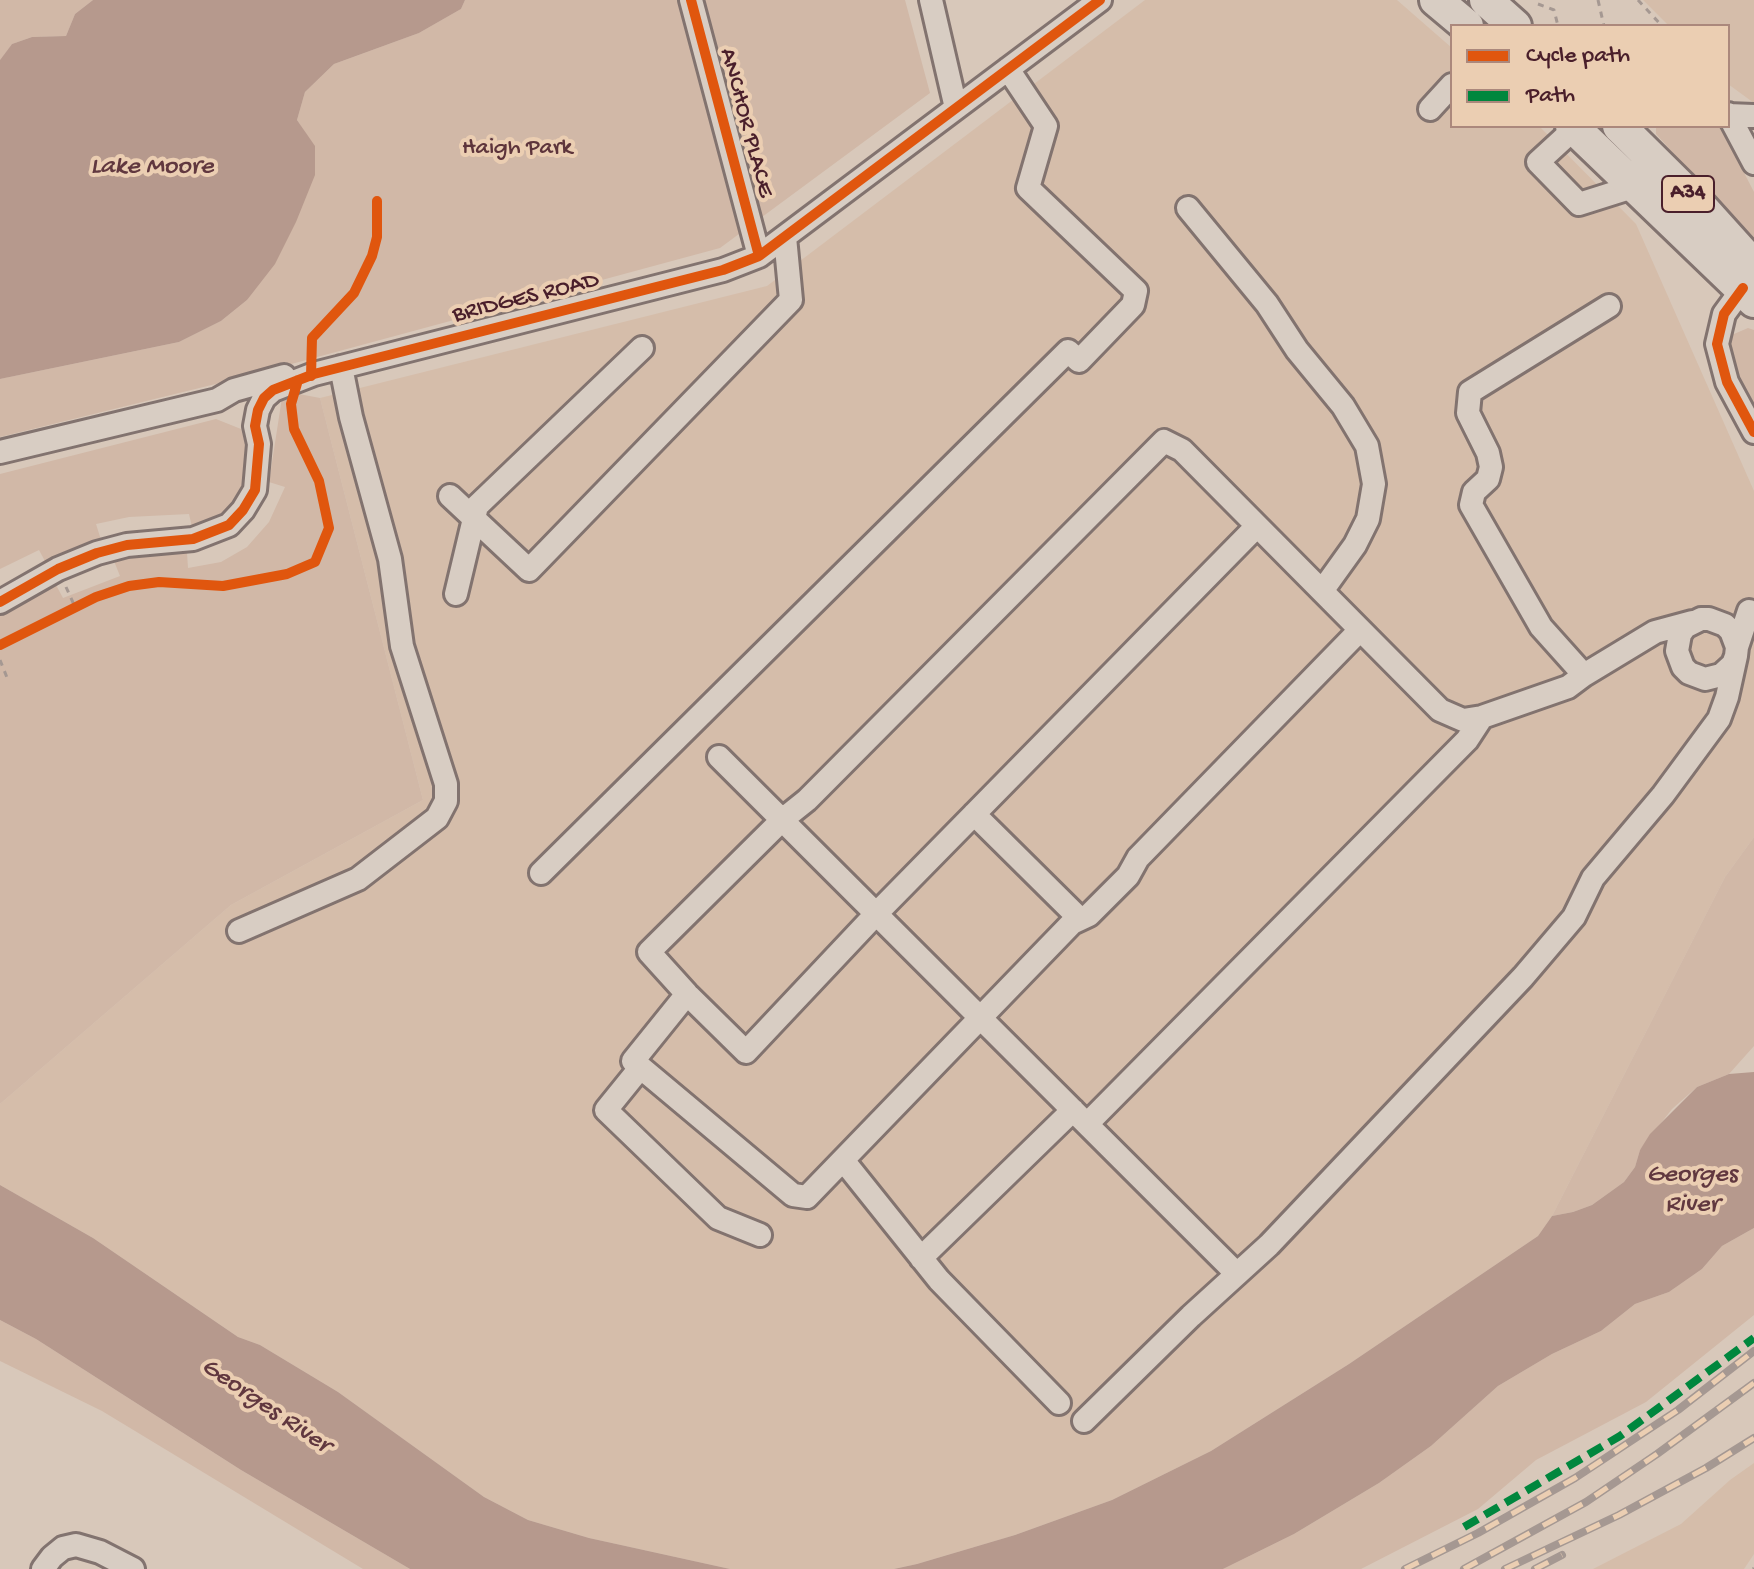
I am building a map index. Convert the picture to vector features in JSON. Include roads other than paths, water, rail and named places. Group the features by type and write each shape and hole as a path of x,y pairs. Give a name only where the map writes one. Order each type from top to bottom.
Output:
{"highway":[{"path":"1456,12 1480,21 1509,10"},
{"name":"A34","path":"1575,128 1636,186 1750,285"},
{"name":"A34","path":"1621,128 1700,206 1750,285"}],"street":[{"name":"ANCHOR PLACE","path":"691,0 759,256"},
{"path":"931,0 956,108"},
{"name":"BRIDGES ROAD","path":"0,602 58,569 97,553 127,545 193,539 229,525 255,490 259,444 255,426 264,398 273,390 341,367 723,270 759,256 1100,0"},
{"path":"541,873 1068,351 1079,361 1133,305 1136,291 1028,188 1046,126 1008,69"},
{"path":"1430,109 1450,87"},
{"path":"1730,115 1754,116"},
{"path":"1730,119 1754,163"},
{"path":"1573,128 1538,162 1579,204 1636,186"},
{"path":"1188,208 1267,304 1297,350 1343,406 1367,446 1374,484 1368,519 1355,545 1322,591"},
{"path":"450,496 529,570 791,300 785,237"},
{"path":"1750,285 1724,314 1717,344 1727,382 1754,432"},
{"path":"1584,675 1541,627 1471,505 1474,492 1488,479 1491,467 1488,453 1468,413 1467,403 1470,392 1609,306"},
{"path":"456,594 477,506 642,348"},
{"path":"239,931 358,879 437,818 446,801 446,784 402,646 390,559 351,417 341,367"},
{"name":"BRIDGES ROAD","path":"0,452 217,400 234,390 286,376 293,382"},
{"path":"217,400 240,407 249,414 255,426"},
{"path":"1084,1421 1269,1245 1523,977 1574,917 1593,878 1663,795 1719,719 1736,652 1731,631 1718,621 1709,619 1655,632 1568,687 1482,717 1463,720 1440,710 1182,450 1164,441 807,800 782,820 649,952 746,1052 876,914 1257,526"},
{"path":"1692,622 1680,634 1677,651 1683,667 1705,679 1721,675 1733,664 1752,609"},
{"path":"1718,621 1752,609"},
{"path":"687,994 633,1061 793,1195 807,1197 1072,923 1089,915 1128,876 1138,858 1360,630"},
{"path":"921,1258 1080,1117 1467,740 1482,717"},
{"path":"719,757 1237,1274"},
{"path":"974,814 1080,919"},
{"path":"640,1068 606,1110 718,1218 760,1235"},
{"path":"843,1160 939,1280 1059,1403"},
{"path":"43,1569 63,1548 76,1545 100,1552 133,1569"}],"water":[{"name":"Lake Moore","path":"93,0 465,0 461,9 419,33 334,64 305,92 297,120 315,146 315,175 275,264 247,300 221,321 179,342 0,379 0,60 12,44 32,37 66,36 75,14"},
{"name":"Georges River","path":"1754,1072 1754,1228 1722,1246 1702,1269 1669,1292 1635,1304 1601,1331 1552,1354 1498,1386 1431,1446 1379,1483 1294,1534 1223,1569 894,1569 1015,1535 1112,1500 1211,1451 1349,1364 1538,1236 1552,1216 1592,1205 1624,1182 1635,1167 1640,1150 1650,1134 1697,1087 1729,1074"},
{"name":"Georges River","path":"0,1185 93,1238 238,1337 260,1345 338,1392 484,1497 528,1520 589,1538 730,1569 410,1569 241,1470 36,1339 0,1320"}],"railway":[{"path":"1405,1569 1478,1533 1575,1478 1678,1410 1754,1351"},
{"path":"1464,1569 1586,1502 1754,1383"},
{"path":"1505,1569 1619,1515 1754,1438"},
{"path":"1535,1569 1562,1555"}],"park label":[{"name":"Haigh Park","path":"517,149"}]}
